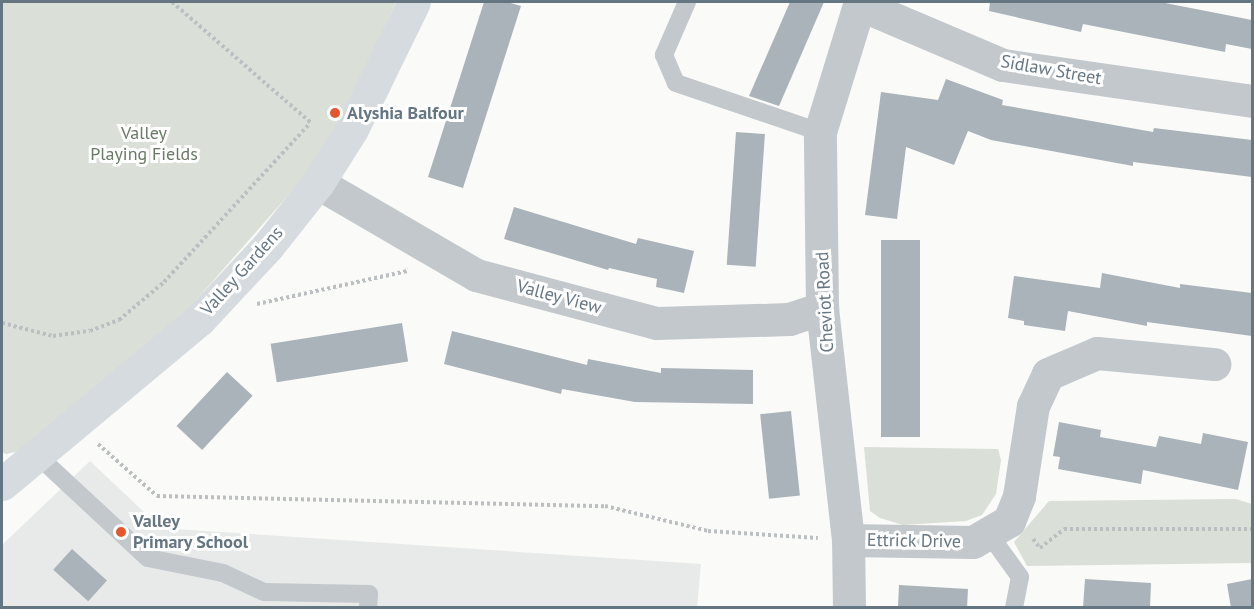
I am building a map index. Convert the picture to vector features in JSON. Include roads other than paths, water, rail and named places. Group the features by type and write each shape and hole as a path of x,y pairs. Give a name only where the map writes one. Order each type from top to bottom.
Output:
{"street":[{"name":"Valley Gardens","path":"2,484 214,305 268,246 318,183 352,129 414,2"},
{"name":"Cheviot Road","path":"849,608 848,540 822,308 820,132 860,3"},
{"name":"Sidlaw Street","path":"860,3 1003,65 1252,101"},
{"name":"Valley View","path":"318,183 476,274 657,324 789,319 822,308"},
{"path":"999,527 1019,496 1033,406 1048,374 1097,353 1214,364"},
{"name":"Ettrick Drive","path":"848,540 972,542 999,527"}],"lane":[{"path":"687,2 664,55 676,83 820,132"},
{"path":"37,455 148,558 223,573 267,600 369,594 368,608"},
{"path":"999,527 1020,577 1014,608"}],"place":[{"name":"Alyshia Balfour","path":"335,113"},
{"name":"Valley Primary School","path":"121,532"}],"park label":[{"name":"Valley Playing Fields","path":"144,144"}]}
